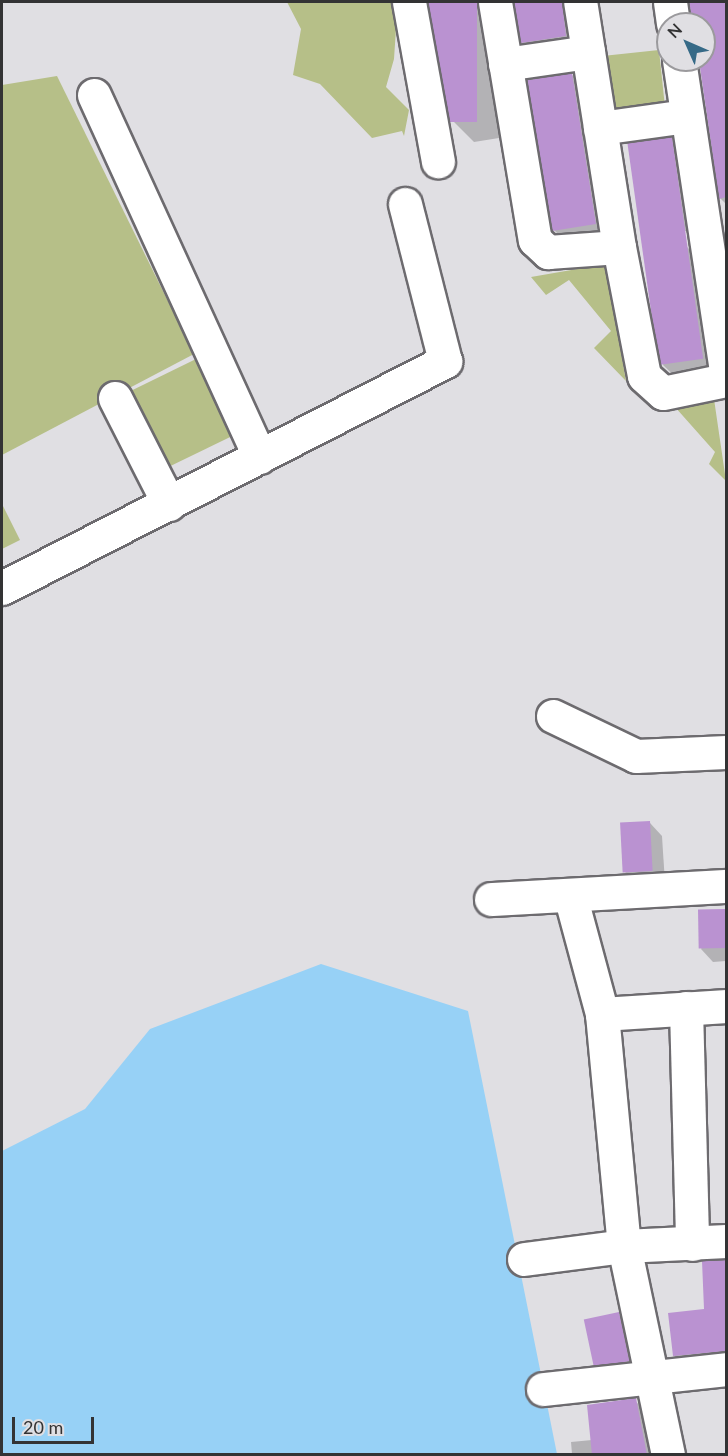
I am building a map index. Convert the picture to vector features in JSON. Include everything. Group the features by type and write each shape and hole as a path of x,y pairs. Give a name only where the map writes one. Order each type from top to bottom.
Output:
{"street":[{"path":"409,2 438,161"},
{"path":"495,2 536,240 548,252 619,248"},
{"path":"580,2 619,248 644,376 663,393 726,380"},
{"path":"505,64 588,52"},
{"path":"681,72 687,116 716,229 726,372"},
{"path":"94,95 260,457"},
{"path":"600,128 687,116"},
{"path":"2,588 445,361 405,204"},
{"path":"116,398 169,504"},
{"path":"553,716 636,756 726,752"},
{"path":"491,899 726,886"},
{"path":"570,895 602,1014 624,1246 669,1455"},
{"path":"602,1014 726,1006"},
{"path":"687,1008 692,1244"},
{"path":"524,1260 624,1246 726,1241"},
{"path":"543,1389 726,1369"}],"green space":[{"path":"287,2 391,2 396,29 394,59 386,87 409,110 404,136 402,131 372,138 320,84 293,75 301,29"},
{"path":"656,50 656,72 661,72 665,103 613,108 607,55"},
{"path":"57,76 194,354 2,455 2,85"},
{"path":"606,264 626,381 594,348 611,331 569,280 546,295 531,277"},
{"path":"196,359 233,435 162,470 125,394"},
{"path":"714,399 726,481 709,464 715,452 675,407"},
{"path":"2,504 20,540 2,549"}],"water":[{"path":"321,964 468,1011 557,1454 2,1454 2,1151 85,1109 150,1029"}],"building":[{"path":"429,2 477,2 477,122 429,122"},
{"path":"514,2 562,2 566,36 521,43"},
{"path":"689,2 726,2 726,197 719,199 701,72 716,72 716,12 691,12"},
{"path":"572,73 596,224 551,231 527,80"},
{"path":"672,137 703,359 659,365 627,143"},
{"path":"650,821 653,871 623,873 620,823"},
{"path":"698,909 725,909 726,948 699,948"},
{"path":"726,1260 726,1351 673,1356 668,1313 704,1309 702,1261"},
{"path":"619,1312 629,1361 594,1368 584,1319"},
{"path":"636,1398 647,1455 592,1455 587,1405"}]}
